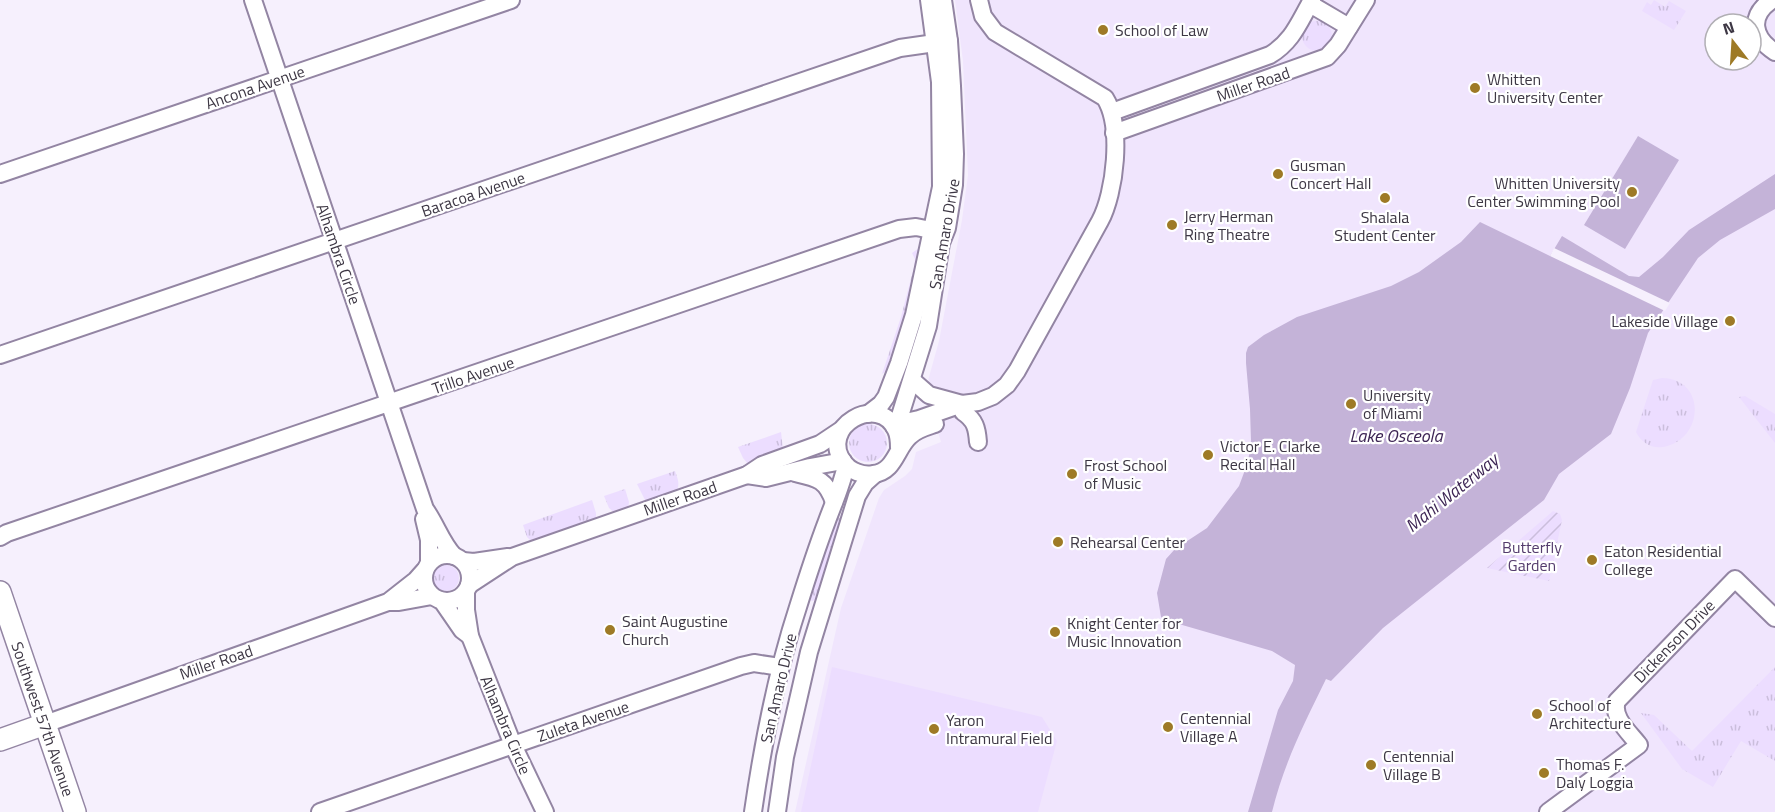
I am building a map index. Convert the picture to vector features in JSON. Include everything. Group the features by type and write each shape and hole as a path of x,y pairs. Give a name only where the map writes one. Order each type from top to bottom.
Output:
{"main road":[{"name":"Southwest 57th Avenue","path":"0,592 75,812"},
{"path":"0,740 45,724"}],"street":[{"name":"Alhambra Circle","path":"253,0 424,509 424,522 429,540 427,567"},
{"name":"Ancona Avenue","path":"0,174 511,0"},
{"name":"San Amaro Drive","path":"868,414 884,400 902,355 936,237 947,228 955,170 952,86 929,0"},
{"name":"San Amaro Drive","path":"942,42 943,0"},
{"path":"899,448 895,427 879,415 868,414 855,417 847,422 838,439 838,448 844,463 862,474 875,474 886,470 894,461 899,448 915,432 993,396 1003,389 1017,370 1103,215 1112,188 1114,134 1112,112 1105,98 995,32 983,16 979,0"},
{"name":"Miller Road","path":"1114,134 1327,57 1338,45 1366,0"},
{"path":"1772,0 1760,12 1756,29 1759,38 1775,52"},
{"path":"1311,2 1349,27"},
{"name":"Miller Road","path":"1112,112 1270,55 1282,48 1290,39 1311,2"},
{"name":"Baracoa Avenue","path":"0,355 900,48 942,42"},
{"name":"Trillo Avenue","path":"0,537 898,229 916,227 936,237"},
{"name":"San Amaro Drive","path":"895,427 928,326 936,237"},
{"path":"912,380 929,395 968,406"},
{"path":"895,427 968,406"},
{"path":"968,406 977,429 978,442"},
{"name":"Miller Road","path":"467,588 512,557 747,475 762,465 820,444 841,430"},
{"name":"San Amaro Drive","path":"753,812 780,667 807,580 841,484 844,463"},
{"name":"Miller Road","path":"747,475 766,478 810,467 844,463"},
{"path":"791,472 822,481 834,502"},
{"name":"San Amaro Drive","path":"777,812 785,757 816,627 857,496 865,483 875,474"},
{"name":"Alhambra Circle","path":"424,509 445,544 459,559"},
{"path":"441,556 459,559 469,572 467,588 455,600 437,599 423,582 427,567 434,558 441,556"},
{"name":"Miller Road","path":"459,559 481,561 512,557"},
{"name":"Miller Road","path":"45,724 388,602 416,580 427,567"},
{"name":"Dickenson Drive","path":"1548,812 1639,745 1616,716 1614,708 1617,700 1735,579 1775,618"},
{"name":"Alhambra Circle","path":"467,588 466,610 470,636 513,745 545,812"},
{"name":"Alhambra Circle","path":"437,599 462,630 470,636"},
{"name":"Miller Road","path":"388,602 437,599"},
{"name":"Zuleta Avenue","path":"320,812 741,666 754,663 780,667"}],"shaded area":[{"name":"University of Miami","path":"955,0 1775,0 1775,812 795,812 841,608 879,498 884,490 912,469 916,452 941,442 932,411 924,402 939,341 962,220 968,175 963,61"}],"green space":[{"path":"1654,0 1665,7 1669,1 1686,11 1674,30 1642,11 1647,2 1651,5"},
{"path":"1317,21 1323,22 1331,30 1331,42 1323,50 1317,51 1311,50 1303,42 1302,36 1303,30 1311,22"},
{"path":"919,248 905,320 889,369 882,374 901,317 914,267 915,259 912,253"},
{"path":"1662,378 1677,381 1687,388 1693,398 1695,410 1693,422 1677,442 1663,447 1654,447 1641,439 1636,432 1653,380"},
{"path":"1745,396 1775,414 1775,443 1739,397"},
{"path":"868,424 881,430 887,443 881,456 868,462 855,456 849,443 855,430"},
{"path":"781,432 783,449 748,464 743,458 738,447"},
{"path":"675,471 678,478 676,491 645,500 637,484"},
{"path":"625,489 629,502 628,508 615,513 609,508 604,496"},
{"path":"592,500 596,513 596,519 593,521 534,541 527,537 523,525"},
{"name":"Butterfly Garden","path":"1553,511 1560,514 1562,520 1549,581 1487,568"},
{"path":"836,516 842,519 818,599 812,601 808,593"},
{"path":"446,565 455,569 459,578 455,587 446,591 437,587 433,578 437,569"},
{"name":"Yaron Intramural Field","path":"832,667 1042,717 1057,741 1038,812 801,812"},
{"path":"1775,667 1775,761 1741,741 1713,787 1682,769 1641,713 1654,715 1692,751"}],"water":[{"name":"Whitten University Center Swimming Pool","path":"1638,136 1679,160 1625,249 1584,225"},
{"name":"Lake Osceola","path":"1775,174 1775,209 1720,240 1698,258 1648,333 1630,388 1611,434 1559,474 1544,500 1383,628 1331,681 1326,679 1289,760 1272,812 1248,812 1278,710 1293,681 1295,665 1272,651 1165,620 1161,617 1157,593 1166,559 1175,549 1207,528 1239,486 1248,462 1251,441 1246,363 1248,347 1264,335 1297,317 1391,286 1419,272 1461,242 1480,222 1550,256 1562,236 1629,276 1639,277 1663,257 1689,230"}],"pier":[{"path":"1554,248 1670,303 1665,311 1550,256"}],"place":[{"name":"School of Law","path":"1103,30"},
{"name":"Whitten University Center","path":"1475,88"},
{"name":"Gusman Concert Hall","path":"1278,174"},
{"name":"Whitten University Center Swimming Pool","path":"1632,192"},
{"name":"Shalala Student Center","path":"1385,198"},
{"name":"Jerry Herman Ring Theatre","path":"1172,225"},
{"name":"Lakeside Village","path":"1730,321"},
{"name":"University of Miami","path":"1351,404"},
{"name":"Victor E. Clarke Recital Hall","path":"1208,455"},
{"name":"Frost School of Music","path":"1072,474"},
{"name":"Rehearsal Center","path":"1058,542"},
{"name":"Eaton Residential College","path":"1592,560"},
{"name":"Saint Augustine Church","path":"610,630"},
{"name":"Knight Center for Music Innovation","path":"1055,632"},
{"name":"School of Architecture","path":"1537,714"},
{"name":"Centennial Village A","path":"1168,727"},
{"name":"Yaron Intramural Field","path":"934,729"},
{"name":"Centennial Village B","path":"1371,765"},
{"name":"Thomas F. Daly Loggia","path":"1544,773"}],"water label":[{"name":"Mahi Waterway","path":"1452,493"}]}
